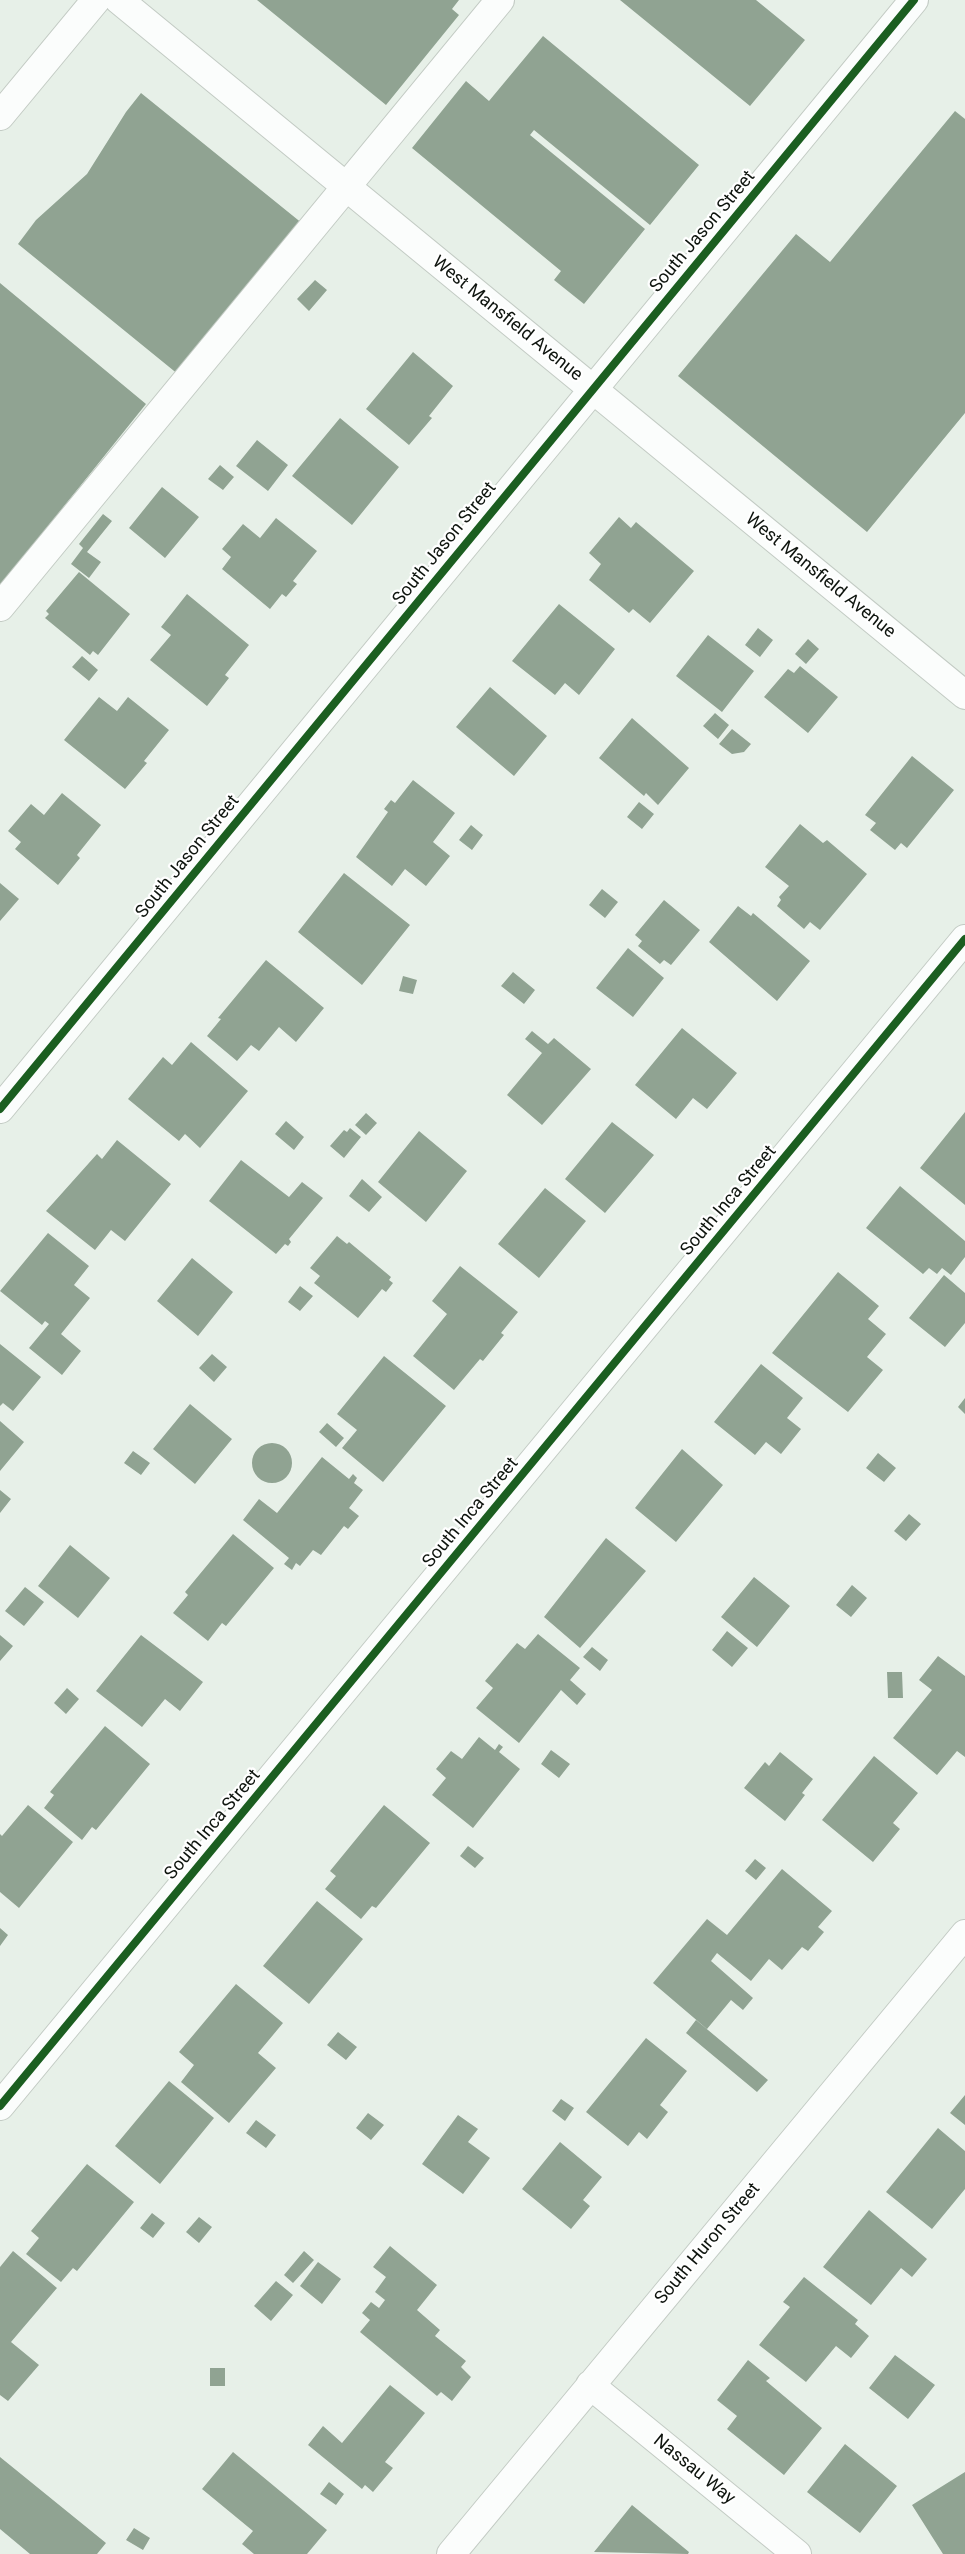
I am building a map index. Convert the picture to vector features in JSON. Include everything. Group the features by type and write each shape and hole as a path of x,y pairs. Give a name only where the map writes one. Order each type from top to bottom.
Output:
{"street":[{"path":"0,116 96,0"},
{"name":"West Mansfield Avenue","path":"119,0 965,694"},
{"path":"0,607 500,0"},
{"name":"South Jason Street","path":"0,1109 914,0"},
{"name":"South Inca Street","path":"0,2106 965,939"},
{"name":"South Huron Street","path":"451,2554 965,1934"},
{"name":"Nassau Way","path":"590,2385 798,2554"}],"building":[{"path":"257,0 459,0 452,9 459,15 386,105"},
{"path":"620,0 756,0 805,40 750,106"},
{"path":"543,36 699,165 650,225 534,130 530,135 645,229 584,304 554,280 561,271 412,148 466,81 489,101"},
{"path":"141,93 303,224 179,375 18,244 36,220 87,174 126,112"},
{"path":"955,111 965,119 965,413 867,532 678,376 796,234 830,262"},
{"path":"315,280 327,290 309,311 297,299"},
{"path":"0,283 146,404 0,586"},
{"path":"413,352 453,386 429,416 432,418 409,445 366,409"},
{"path":"340,418 399,467 352,525 292,476"},
{"path":"257,440 288,465 268,491 236,466"},
{"path":"220,465 234,477 223,490 208,479"},
{"path":"162,487 199,517 165,558 129,528"},
{"path":"103,514 112,521 87,552 101,562 89,578 71,564 83,548 79,544"},
{"path":"619,517 631,528 636,522 694,571 650,623 633,609 629,613 589,580 601,564 589,553"},
{"path":"276,518 317,551 293,581 297,584 286,597 282,594 270,609 222,569 231,557 222,549 243,524 260,538"},
{"path":"79,572 130,614 98,655 93,651 90,655 45,618 49,614 46,611"},
{"path":"187,594 249,645 225,675 229,678 207,706 150,660 171,635 161,627"},
{"path":"559,604 615,649 579,695 565,683 555,695 512,661"},
{"path":"758,628 773,640 760,657 745,645"},
{"path":"708,635 754,671 722,712 676,676"},
{"path":"808,639 819,649 806,664 795,654"},
{"path":"82,656 98,670 89,681 72,667"},
{"path":"800,666 838,697 808,733 764,697 788,669 794,673"},
{"path":"490,687 547,736 514,776 456,727"},
{"path":"99,697 117,711 128,697 169,730 144,761 147,763 125,789 64,740"},
{"path":"715,713 729,725 718,739 703,726"},
{"path":"632,718 689,768 658,805 646,793 644,796 599,758"},
{"path":"732,729 751,744 744,752 732,754 719,744"},
{"path":"912,756 954,790 907,848 901,843 895,850 870,830 876,823 865,815"},
{"path":"413,780 455,813 433,842 450,856 426,886 405,869 392,886 356,857 388,812 384,809 391,800 395,803"},
{"path":"62,793 101,825 77,855 80,858 58,885 15,849 21,842 8,831 31,804 44,815"},
{"path":"639,802 654,814 642,829 627,817"},
{"path":"800,824 823,843 827,840 867,874 820,930 810,922 804,929 777,906 781,900 779,897 789,886 765,867"},
{"path":"471,825 483,835 472,850 459,840"},
{"path":"344,873 410,925 362,985 298,932"},
{"path":"0,883 19,899 0,921"},
{"path":"602,889 618,902 605,918 589,905"},
{"path":"664,900 700,930 671,965 664,960 660,964 638,946 642,941 635,935"},
{"path":"738,906 751,916 753,913 810,961 777,1001 709,942"},
{"path":"628,948 664,978 633,1017 596,988"},
{"path":"266,960 324,1008 296,1042 279,1027 259,1051 251,1045 237,1061 207,1036 221,1019 218,1018"},
{"path":"513,972 535,990 524,1004 501,986"},
{"path":"403,976 417,980 413,994 399,991"},
{"path":"682,1028 737,1073 707,1109 693,1098 676,1119 635,1085"},
{"path":"532,1031 548,1044 554,1038 591,1069 542,1125 507,1095 542,1053 525,1039"},
{"path":"191,1042 248,1091 200,1148 185,1134 179,1141 128,1099 163,1057 172,1065"},
{"path":"965,1112 965,1205 920,1168"},
{"path":"366,1113 377,1123 366,1135 355,1125"},
{"path":"286,1121 304,1137 294,1150 275,1134"},
{"path":"612,1122 654,1155 605,1213 565,1179"},
{"path":"350,1128 361,1137 344,1158 330,1146 344,1130 347,1132"},
{"path":"419,1131 467,1171 426,1222 378,1182"},
{"path":"117,1140 171,1184 125,1241 111,1230 95,1250 46,1211 97,1154 102,1159"},
{"path":"241,1160 289,1197 302,1182 323,1198 289,1239 291,1242 288,1246 285,1244 276,1254 209,1201"},
{"path":"362,1179 382,1197 369,1212 349,1196"},
{"path":"900,1186 965,1241 965,1257 951,1275 942,1268 937,1274 929,1268 923,1274 866,1228"},
{"path":"545,1188 586,1221 539,1278 498,1244"},
{"path":"48,1233 89,1266 74,1285 90,1298 61,1334 81,1351 62,1375 29,1348 49,1324 45,1321 42,1325 0,1291"},
{"path":"337,1236 347,1244 349,1242 391,1277 389,1280 393,1283 386,1292 382,1289 358,1318 314,1283 320,1276 310,1268"},
{"path":"192,1258 233,1292 198,1336 157,1301"},
{"path":"460,1266 518,1312 501,1333 504,1335 483,1361 480,1359 454,1390 413,1356 447,1314 432,1301"},
{"path":"838,1272 879,1306 868,1319 886,1334 867,1357 883,1370 848,1412 772,1353"},
{"path":"944,1275 965,1293 965,1323 945,1347 909,1318"},
{"path":"300,1286 313,1296 300,1311 288,1302"},
{"path":"0,1344 41,1377 13,1411 3,1403 0,1406"},
{"path":"212,1354 227,1367 214,1382 199,1368"},
{"path":"384,1356 446,1406 383,1482 342,1448 357,1430 337,1414"},
{"path":"761,1364 803,1398 787,1418 801,1429 781,1454 766,1442 755,1455 714,1422"},
{"path":"965,1398 965,1414 958,1407"},
{"path":"190,1404 232,1439 195,1484 153,1449"},
{"path":"0,1421 24,1442 0,1471"},
{"path":"327,1423 344,1438 336,1447 319,1432"},
{"path":"268,1443 276,1443 283,1446 289,1452 292,1463 289,1474 283,1480 276,1483 268,1483 261,1480 255,1474 252,1467 252,1459 255,1452 261,1446"},
{"path":"682,1449 723,1485 676,1542 635,1508"},
{"path":"133,1451 150,1463 141,1475 124,1463"},
{"path":"878,1453 896,1468 884,1482 866,1468"},
{"path":"322,1457 349,1479 353,1474 357,1478 354,1483 363,1490 349,1508 359,1516 348,1529 344,1526 321,1555 313,1550 300,1566 296,1563 292,1570 284,1564 289,1558 243,1520 259,1499 277,1513"},
{"path":"0,1490 11,1499 0,1513"},
{"path":"909,1514 921,1524 906,1541 894,1531"},
{"path":"233,1534 274,1568 226,1626 222,1623 208,1641 173,1613 188,1595 185,1592"},
{"path":"606,1538 646,1571 580,1648 544,1617"},
{"path":"70,1545 110,1578 78,1618 38,1586"},
{"path":"754,1577 790,1606 757,1647 721,1617"},
{"path":"852,1585 867,1598 851,1617 836,1605"},
{"path":"25,1587 44,1602 24,1626 5,1611"},
{"path":"727,1631 748,1648 732,1667 712,1650"},
{"path":"538,1634 580,1668 570,1680 586,1694 577,1705 561,1690 519,1743 476,1708 493,1688 485,1681 517,1643 525,1649"},
{"path":"0,1635 13,1646 0,1661"},
{"path":"141,1635 203,1682 180,1711 165,1699 142,1727 96,1691"},
{"path":"592,1647 608,1660 600,1671 583,1657"},
{"path":"938,1656 965,1676 965,1757 957,1751 937,1775 893,1738 932,1690 919,1680"},
{"path":"887,1672 902,1672 903,1698 888,1698"},
{"path":"67,1688 79,1699 66,1714 54,1703"},
{"path":"105,1726 150,1764 96,1830 92,1827 82,1840 44,1808 54,1795 50,1792"},
{"path":"479,1737 495,1750 499,1744 503,1747 499,1752 520,1769 473,1828 432,1795 446,1778 436,1769 451,1751 462,1759"},
{"path":"551,1750 570,1764 559,1778 541,1764"},
{"path":"780,1752 813,1779 802,1793 805,1795 785,1821 744,1788 765,1762 769,1766"},
{"path":"874,1756 918,1793 893,1823 900,1829 873,1862 822,1820"},
{"path":"28,1805 73,1842 19,1908 0,1892 0,1834 2,1836"},
{"path":"384,1805 430,1843 376,1908 372,1906 361,1919 325,1889 336,1876 330,1871"},
{"path":"468,1846 484,1858 475,1868 460,1856"},
{"path":"755,1859 766,1868 756,1880 745,1871"},
{"path":"782,1869 832,1911 818,1927 824,1932 808,1951 802,1947 782,1970 769,1959 751,1981 717,1953 711,1961 753,1998 743,2010 731,2000 707,2029 653,1983 707,1919 727,1935"},
{"path":"317,1901 363,1939 309,2004 263,1966"},
{"path":"0,1928 8,1935 0,1946"},
{"path":"236,1984 283,2023 258,2053 276,2068 229,2123 181,2082 194,2065 179,2052"},
{"path":"696,2020 768,2080 757,2092 686,2033"},
{"path":"338,2032 357,2047 346,2060 327,2045"},
{"path":"646,2038 687,2071 660,2105 668,2112 647,2139 639,2132 628,2146 586,2112"},
{"path":"169,2081 214,2118 160,2184 115,2146"},
{"path":"965,2095 965,2125 950,2113"},
{"path":"561,2099 574,2108 565,2121 552,2111"},
{"path":"368,2113 384,2125 371,2140 356,2128"},
{"path":"458,2115 478,2129 468,2142 490,2158 463,2194 422,2164"},
{"path":"256,2120 276,2135 266,2148 246,2133"},
{"path":"938,2128 965,2151 965,2189 932,2229 886,2192"},
{"path":"560,2142 602,2177 583,2200 590,2206 571,2229 522,2189"},
{"path":"87,2164 134,2202 77,2271 73,2268 61,2282 26,2254 39,2238 31,2231"},
{"path":"869,2210 927,2259 912,2277 901,2268 871,2305 823,2267"},
{"path":"152,2213 165,2223 153,2238 140,2228"},
{"path":"199,2217 212,2227 199,2243 186,2232"},
{"path":"390,2246 437,2285 417,2310 440,2330 435,2336 466,2361 461,2367 471,2377 452,2401 441,2392 437,2396 360,2332 370,2320 362,2313 371,2302 379,2308 385,2300 375,2292 386,2277 373,2267"},
{"path":"13,2251 57,2288 11,2342 39,2365 8,2401 0,2395 0,2267"},
{"path":"304,2251 314,2260 293,2283 284,2275"},
{"path":"318,2262 341,2279 322,2304 300,2286"},
{"path":"804,2277 858,2320 855,2324 869,2336 851,2358 836,2346 806,2382 759,2345 790,2307 783,2302"},
{"path":"276,2281 293,2295 271,2321 254,2306"},
{"path":"895,2355 935,2385 908,2419 869,2388"},
{"path":"748,2360 770,2378 766,2381 822,2428 784,2475 727,2429 737,2416 717,2400"},
{"path":"210,2368 225,2368 225,2386 210,2386"},
{"path":"390,2385 425,2413 385,2462 393,2468 373,2492 365,2485 362,2489 308,2445 323,2426 342,2443"},
{"path":"845,2444 897,2486 860,2533 807,2492"},
{"path":"233,2452 327,2530 307,2554 254,2554 242,2544 253,2531 202,2489"},
{"path":"0,2457 106,2543 97,2554 30,2554 0,2529"},
{"path":"965,2472 965,2554 943,2554 912,2505"},
{"path":"329,2482 344,2494 336,2505 320,2494"},
{"path":"632,2505 689,2552 688,2554 594,2552"},
{"path":"134,2528 150,2538 143,2550 126,2540"}],"cycle path":[{"path":"0,1109 914,0"},
{"path":"0,2106 965,939"}]}
